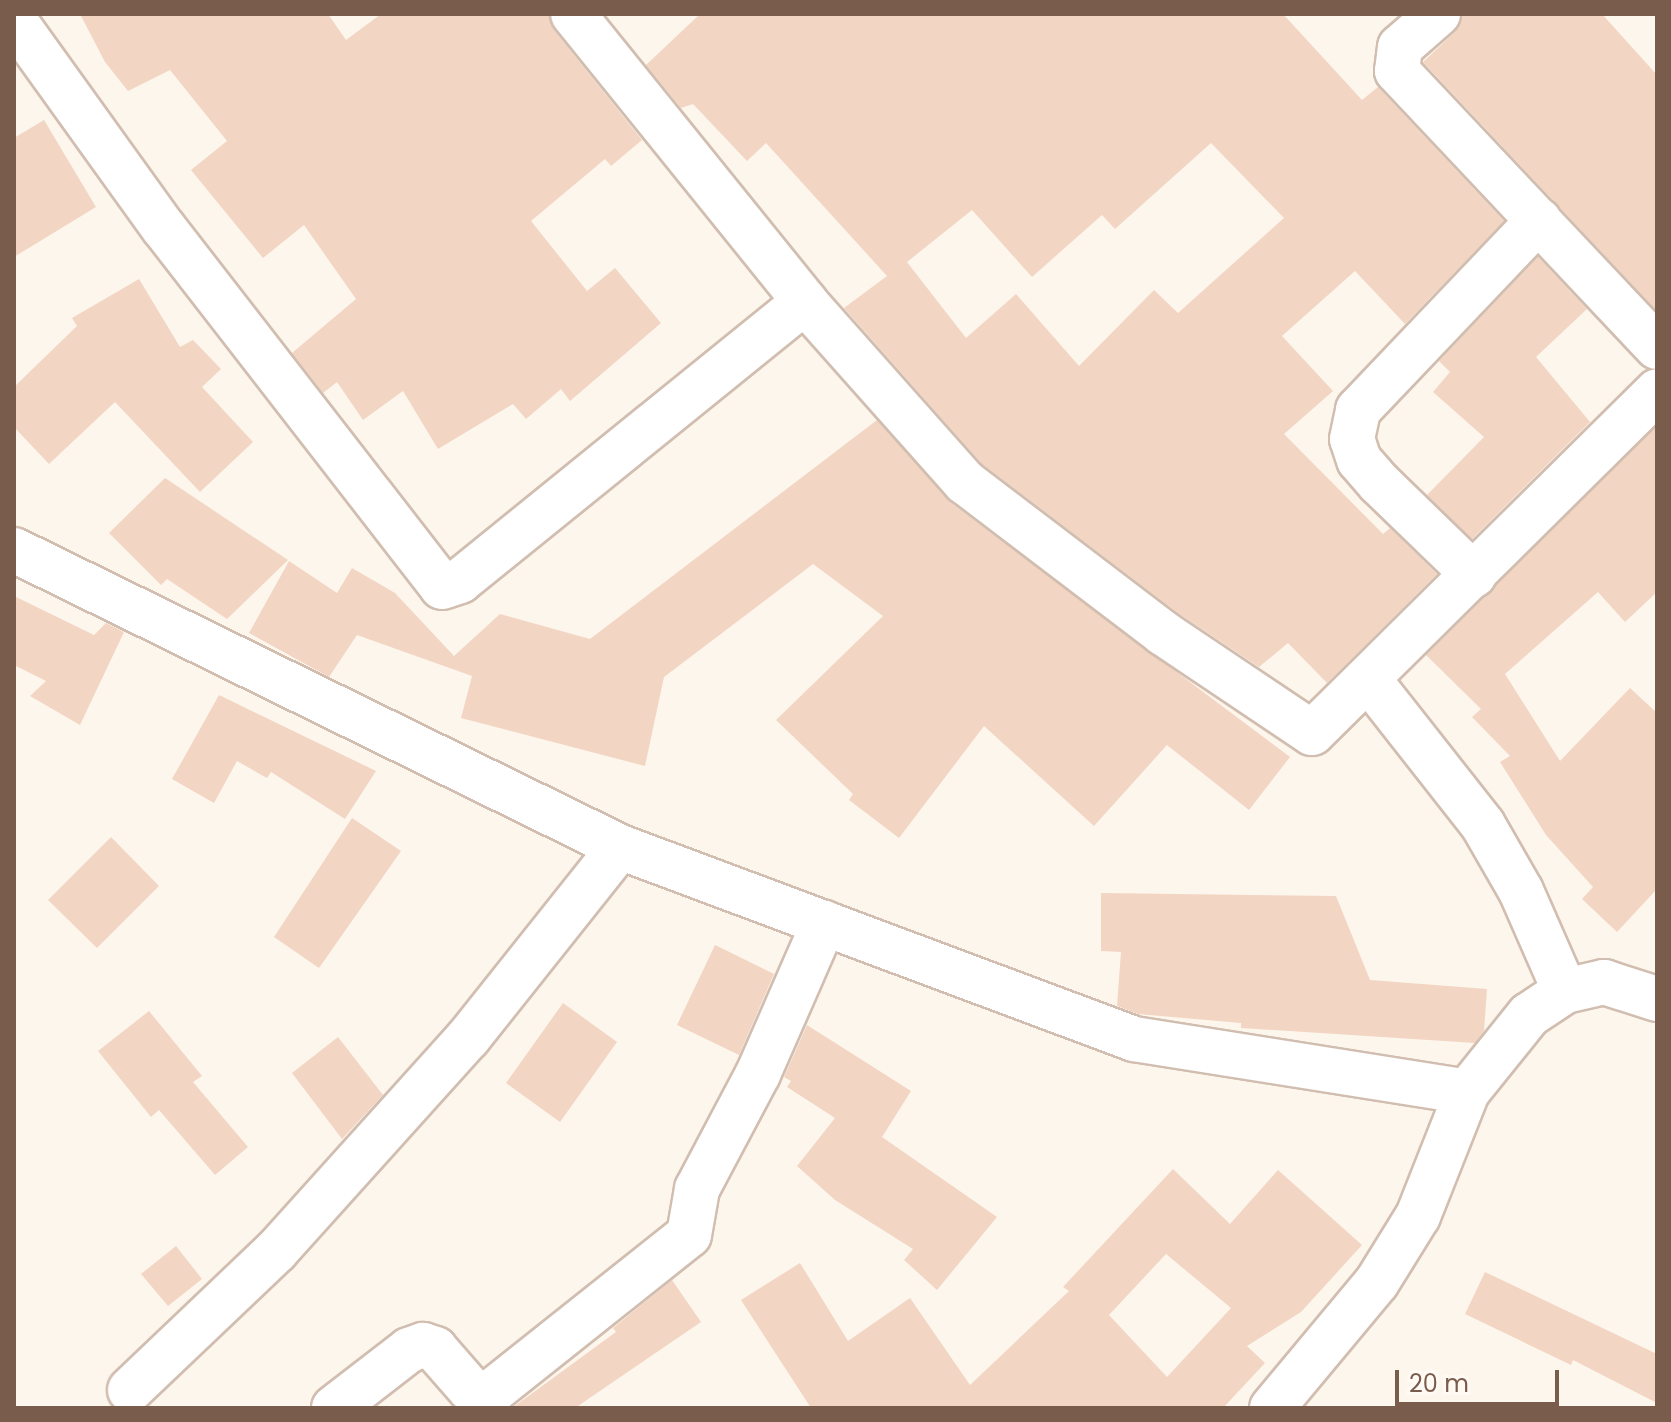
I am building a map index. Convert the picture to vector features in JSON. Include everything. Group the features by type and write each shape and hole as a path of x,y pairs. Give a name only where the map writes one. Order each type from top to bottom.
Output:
{"street":[{"path":"573,14 805,302 965,482 1163,633 1299,727 1318,732 1657,391"},
{"path":"1438,14 1400,47 1397,71 1657,347"},
{"path":"14,20 163,227 442,587 460,581 805,302"},
{"path":"1474,575 1379,483 1359,460 1352,439 1358,410 1539,220"},
{"path":"14,550 620,847 1134,1039 1467,1092"},
{"path":"1369,680 1483,825 1521,891 1565,991"},
{"path":"130,1390 276,1251 468,1038 620,847"},
{"path":"334,1408 409,1350 423,1345 435,1349 470,1389 482,1395 494,1390 689,1235 697,1189 758,1074 824,923"},
{"path":"1272,1408 1377,1282 1418,1216 1467,1092 1529,1015 1565,991 1604,982 1657,999"}],"building":[{"path":"80,14 328,14 346,40 381,14 549,14 554,30 642,140 611,166 605,159 531,221 587,291 615,268 661,323 570,401 561,389 526,419 513,404 438,449 403,391 363,420 337,382 323,393 292,353 356,299 304,225 263,258 191,170 227,141 170,70 128,91 105,62"},
{"path":"700,14 1283,14 1362,100 1378,87 1504,221 1405,324 1355,271 1282,336 1333,391 1284,434 1383,534 1390,528 1437,574 1327,683 1288,643 1259,667 1178,613 982,464 844,308 887,276 766,143 747,161 693,104 681,108 646,65","holes":["1211,143 1284,218 1178,313 1154,290 1079,366 1016,294 966,338 907,262 972,210 1032,277 1102,215 1115,229"]},
{"path":"1462,14 1602,14 1657,75 1657,311 1423,62 1455,32"},
{"path":"44,120 96,207 14,257 14,138"},
{"path":"1538,257 1587,309 1536,357 1590,422 1472,539 1427,495 1484,437 1433,392 1450,372 1439,361"},
{"path":"139,279 180,347 193,340 221,369 202,387 253,442 200,492 115,402 49,464 14,427 14,387 77,326 72,318"},
{"path":"877,420 950,502 1290,757 1249,810 1167,745 1094,826 984,726 899,838 849,800 853,794 776,720 883,616 813,564 664,677 645,766 461,718 472,676 357,635 329,677 249,633 289,561 337,593 352,568 395,593 454,656 500,614 590,639"},
{"path":"1657,426 1657,592 1625,622 1598,592 1505,674 1560,761 1630,688 1657,713 1657,889 1617,932 1582,899 1593,887 1546,835 1500,762 1510,756 1472,717 1481,709 1426,655"},
{"path":"165,478 288,560 227,619 167,579 161,585 109,533"},
{"path":"14,596 94,635 106,623 124,632 80,725 30,696 46,681 14,665"},
{"path":"219,695 376,771 345,819 271,772 267,778 237,761 214,803 172,779"},
{"path":"352,818 401,851 319,968 274,937"},
{"path":"111,837 159,886 97,948 48,900"},
{"path":"1101,893 1336,896 1370,980 1487,989 1484,1031 1475,1043 1241,1028 1241,1023 1138,1014 1117,1006 1121,952 1101,951"},
{"path":"715,945 774,974 739,1055 677,1025"},
{"path":"563,1003 617,1042 560,1122 506,1083"},
{"path":"149,1011 202,1076 193,1082 248,1147 215,1175 159,1110 151,1117 98,1051"},
{"path":"807,1025 911,1091 882,1137 997,1217 937,1290 904,1260 913,1249 835,1200 797,1166 835,1118 787,1087 791,1081 784,1077"},
{"path":"338,1037 383,1095 342,1139 292,1073"},
{"path":"1173,1169 1230,1224 1278,1170 1362,1245 1301,1312 1247,1346 1265,1363 1223,1408 811,1408 741,1300 800,1263 848,1341 910,1298 970,1385 1069,1291 1063,1287","holes":["1166,1254 1231,1308 1167,1377 1109,1315"]},
{"path":"176,1246 202,1279 168,1306 141,1274"},
{"path":"1485,1272 1657,1354 1657,1403 1573,1360 1571,1365 1465,1314"},
{"path":"672,1280 701,1322 575,1408 512,1408 616,1332 613,1328"}]}
